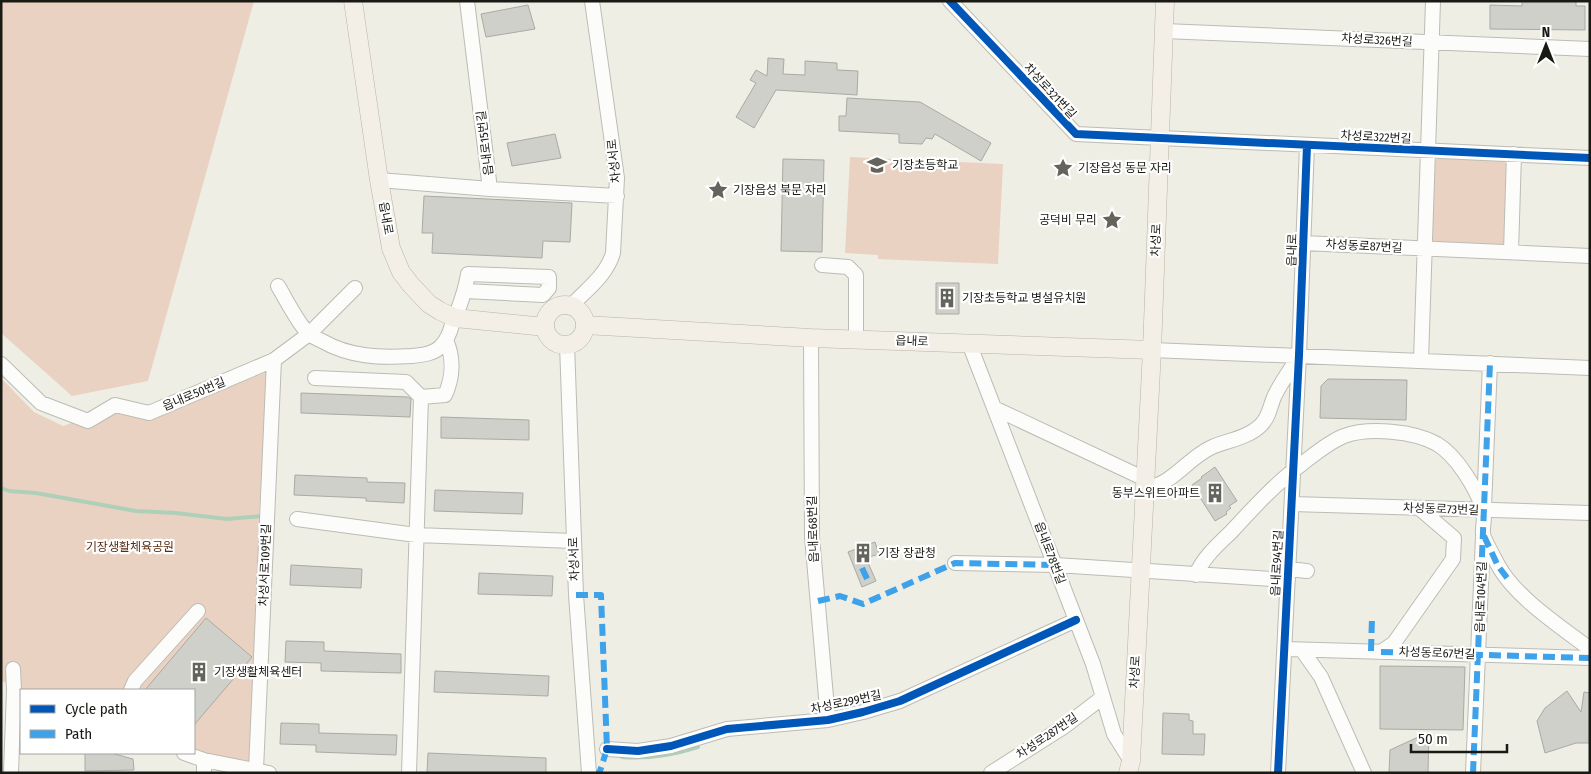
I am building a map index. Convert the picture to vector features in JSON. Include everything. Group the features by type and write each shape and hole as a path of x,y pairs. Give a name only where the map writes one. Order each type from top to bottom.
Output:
{"main road":[{"name":"읍내로","path":"353,1 379,180 391,248 401,272 429,304 455,318 545,327"},
{"name":"차성로","path":"1130,767 1152,350 1165,1"},
{"path":"562,306 571,306 579,311 585,325 584,334 579,340 571,344 561,344 553,340 547,334 545,327 546,318 550,312 562,306"},
{"name":"읍내로","path":"585,325 811,338 1152,350"}],"street":[{"name":"읍내로15번길","path":"467,1 490,189 616,196"},
{"name":"차성서로","path":"571,306 598,278 610,262 613,253 616,196 615,162 592,1"},
{"name":"차성로321번길","path":"950,1 1076,134 1161,139"},
{"name":"차성로","path":"1158,1 1165,1"},
{"path":"1421,360 1433,1"},
{"name":"차성로326번길","path":"1164,31 1590,49"},
{"name":"차성로322번길","path":"1161,139 1590,158"},
{"name":"읍내로","path":"1299,355 1307,145"},
{"path":"1511,252 1514,154"},
{"path":"379,180 490,189"},
{"name":"차성동로87번길","path":"1303,243 1590,256"},
{"path":"822,265 848,267 856,275 856,339"},
{"path":"278,286 294,314 309,334 336,349 368,356 396,357 423,355 434,352 442,346 465,291 468,274 549,277 549,288 543,296 465,291"},
{"name":"읍내로50번길","path":"1,364 41,403 88,421 115,405 149,413 274,360 309,334 355,288"},
{"name":"읍내로68번길","path":"811,338 812,537 828,720"},
{"path":"421,397 446,395 451,382 451,351 446,340"},
{"name":"읍내로78번길","path":"969,343 1093,664 1114,734 1130,767"},
{"name":"차성서로","path":"566,344 573,541 589,773"},
{"name":"읍내로","path":"1152,350 1590,368"},
{"path":"994,408 1145,483 1160,485 1205,450 1244,436 1261,426 1268,416 1274,397 1299,355"},
{"name":"읍내로94번길","path":"1278,773 1299,355"},
{"name":"차성서로109번길","path":"186,754 204,766 263,771 274,360"},
{"name":"읍내로104번길","path":"1474,773 1490,363"},
{"path":"314,378 406,382 421,397 410,773"},
{"name":"읍내로104번길","path":"1294,470 1332,442 1344,436 1368,431 1401,433 1437,444 1464,471 1484,510"},
{"path":"1196,575 1201,564 1209,555 1294,470"},
{"name":"차성동로73번길","path":"1292,504 1590,513"},
{"path":"1380,652 1394,644 1453,559 1454,538 1419,508"},
{"path":"297,519 416,535 573,541"},
{"path":"1483,535 1498,566 1508,579 1550,620 1590,649"},
{"path":"955,563 1056,565 1196,575 1288,575 1307,570"},
{"path":"131,689 135,681 198,610"},
{"name":"차성로299번길","path":"607,749 638,751 672,746 727,730 828,720 900,702 1076,620"},
{"name":"차성동로67번길","path":"1284,649 1357,655 1380,652 1590,658"},
{"path":"1302,650 1321,677 1364,773"},
{"path":"11,773 13,669"},
{"name":"차성로287번길","path":"991,773 1064,726 1103,697"}],"green space":[{"path":"1,1 254,1 148,381 72,396 1,333"},
{"path":"850,157 1003,164 998,264 878,259 878,255 845,253"},
{"path":"1440,157 1502,159 1509,166 1506,242 1499,247 1438,246 1429,237 1432,163"},
{"name":"기장생활체육공원","path":"268,372 259,515 256,657 249,763 203,753 195,749 195,689 23,689 1,681 1,378 34,412 63,426 106,411 142,419"}],"building":[{"path":"1522,1 1576,1 1576,6 1585,6 1585,30 1490,29 1490,5 1522,6"},
{"path":"528,5 535,29 486,37 481,14"},
{"path":"768,58 784,59 783,74 805,75 805,61 837,63 837,70 858,71 857,95 776,90 754,128 736,117 756,83 750,80 756,70 767,76"},
{"name":"기장초등학교","path":"847,98 920,102 991,143 981,161 935,134 932,139 926,138 922,144 899,143 899,134 839,131 839,116 846,116"},
{"path":"555,134 561,158 512,166 507,143"},
{"path":"783,159 824,160 822,252 781,251"},
{"path":"424,196 572,203 570,242 543,241 542,258 432,253 433,233 422,233"},
{"name":"기장초등학교 병설유치원","path":"936,283 959,283 959,314 936,314"},
{"path":"1328,379 1407,380 1406,420 1320,418 1321,386"},
{"path":"301,393 408,397 411,399 410,417 301,413"},
{"path":"441,417 529,420 529,440 441,438"},
{"name":"동부스위트아파트","path":"1215,467 1237,501 1229,506 1231,508 1226,512 1227,514 1215,521 1192,485"},
{"path":"295,475 367,478 367,482 405,483 404,503 366,501 366,498 294,495"},
{"path":"435,490 523,493 522,514 434,511"},
{"path":"875,542 879,554 866,558 876,581 862,587 848,552"},
{"path":"291,565 362,569 361,588 290,585"},
{"path":"479,573 553,576 552,596 478,594"},
{"name":"기장생활체육센터","path":"206,618 252,657 195,724 195,689 146,689"},
{"path":"286,641 324,642 324,651 401,654 401,673 321,671 321,663 285,662"},
{"path":"1380,666 1465,667 1463,730 1380,729"},
{"path":"435,671 549,676 548,696 434,692"},
{"path":"1567,691 1581,712 1584,692 1590,693 1590,743 1576,743 1545,753 1537,721 1545,708"},
{"path":"1163,713 1189,714 1189,720 1193,721 1193,734 1205,734 1204,755 1162,754"},
{"path":"281,723 319,724 319,733 397,735 396,755 316,752 316,745 280,744"},
{"path":"1429,732 1428,773 1389,773 1390,750"},
{"path":"428,753 546,758 546,773 427,773"},
{"path":"85,754 115,754 133,759 134,770 85,771"}],"waterway":[{"path":"1,488 9,491 36,493 136,511 176,513 227,519 262,516"},
{"path":"622,757 660,756 698,747"}],"marked path":[{"path":"1473,773 1490,363"},
{"path":"1484,536 1498,566 1508,579"},
{"path":"818,601 840,596 863,604 955,563 1056,565"},
{"path":"862,568 869,583"},
{"path":"576,595 601,595 607,749 598,773"},
{"path":"1371,651 1372,618"},
{"path":"1381,652 1590,658"}],"cycle path":[{"path":"950,1 1076,134 1590,158"},
{"path":"1278,773 1299,355 1307,145"},
{"path":"607,749 638,751 671,746 727,729 828,720 863,712 900,701 1076,620"}],"place":[{"name":"기장초등학교","path":"877,165"},
{"name":"기장읍성 동문 자리","path":"1063,168"},
{"name":"기장읍성 북문 자리","path":"718,190"},
{"name":"공덕비 무리","path":"1112,220"},
{"name":"기장초등학교 병설유치원","path":"947,298"},
{"name":"동부스위트아파트","path":"1215,493"},
{"name":"기장 장관청","path":"863,553"},
{"name":"기장생활체육센터","path":"199,672"}]}
